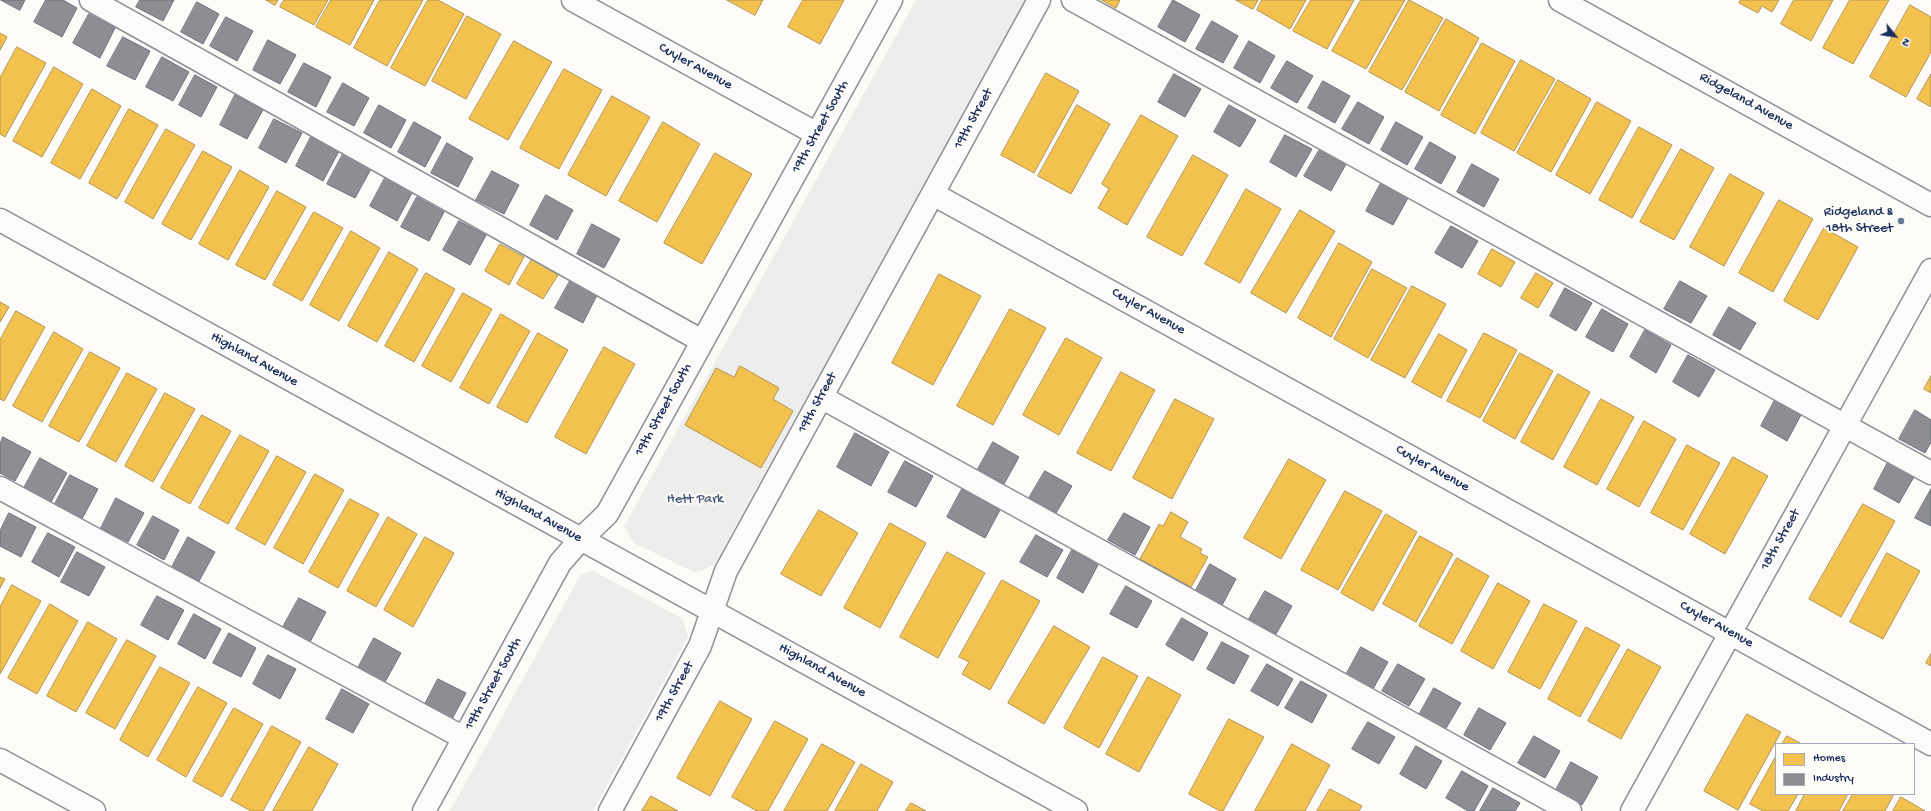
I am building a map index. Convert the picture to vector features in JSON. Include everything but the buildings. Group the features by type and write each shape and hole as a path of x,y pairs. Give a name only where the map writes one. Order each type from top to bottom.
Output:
{"street":[{"path":"91,0 702,341"},
{"name":"Cuyler Avenue","path":"573,0 817,134"},
{"name":"19th Street South","path":"424,811 560,563 581,539 607,514 891,0"},
{"name":"19th Street","path":"610,811 700,646 726,571 1039,0"},
{"path":"1072,0 1931,473"},
{"name":"Ridgeland Avenue","path":"1560,0 1931,205"},
{"name":"Cuyler Avenue","path":"933,194 1931,744"},
{"name":"Highland Avenue","path":"0,220 1076,811"},
{"name":"18th Street","path":"1632,811 1931,270"},
{"path":"821,396 1570,811"},
{"path":"0,488 464,738"},
{"path":"0,760 94,811"}],"green space":[{"name":"Hett Park","path":"916,0 1026,0 714,565 696,573 634,543 624,526"},
{"path":"593,571 682,618 688,637 593,811 450,811 581,574"}],"place":[{"name":"Ridgeland & 18th Street","path":"1901,221"}]}
